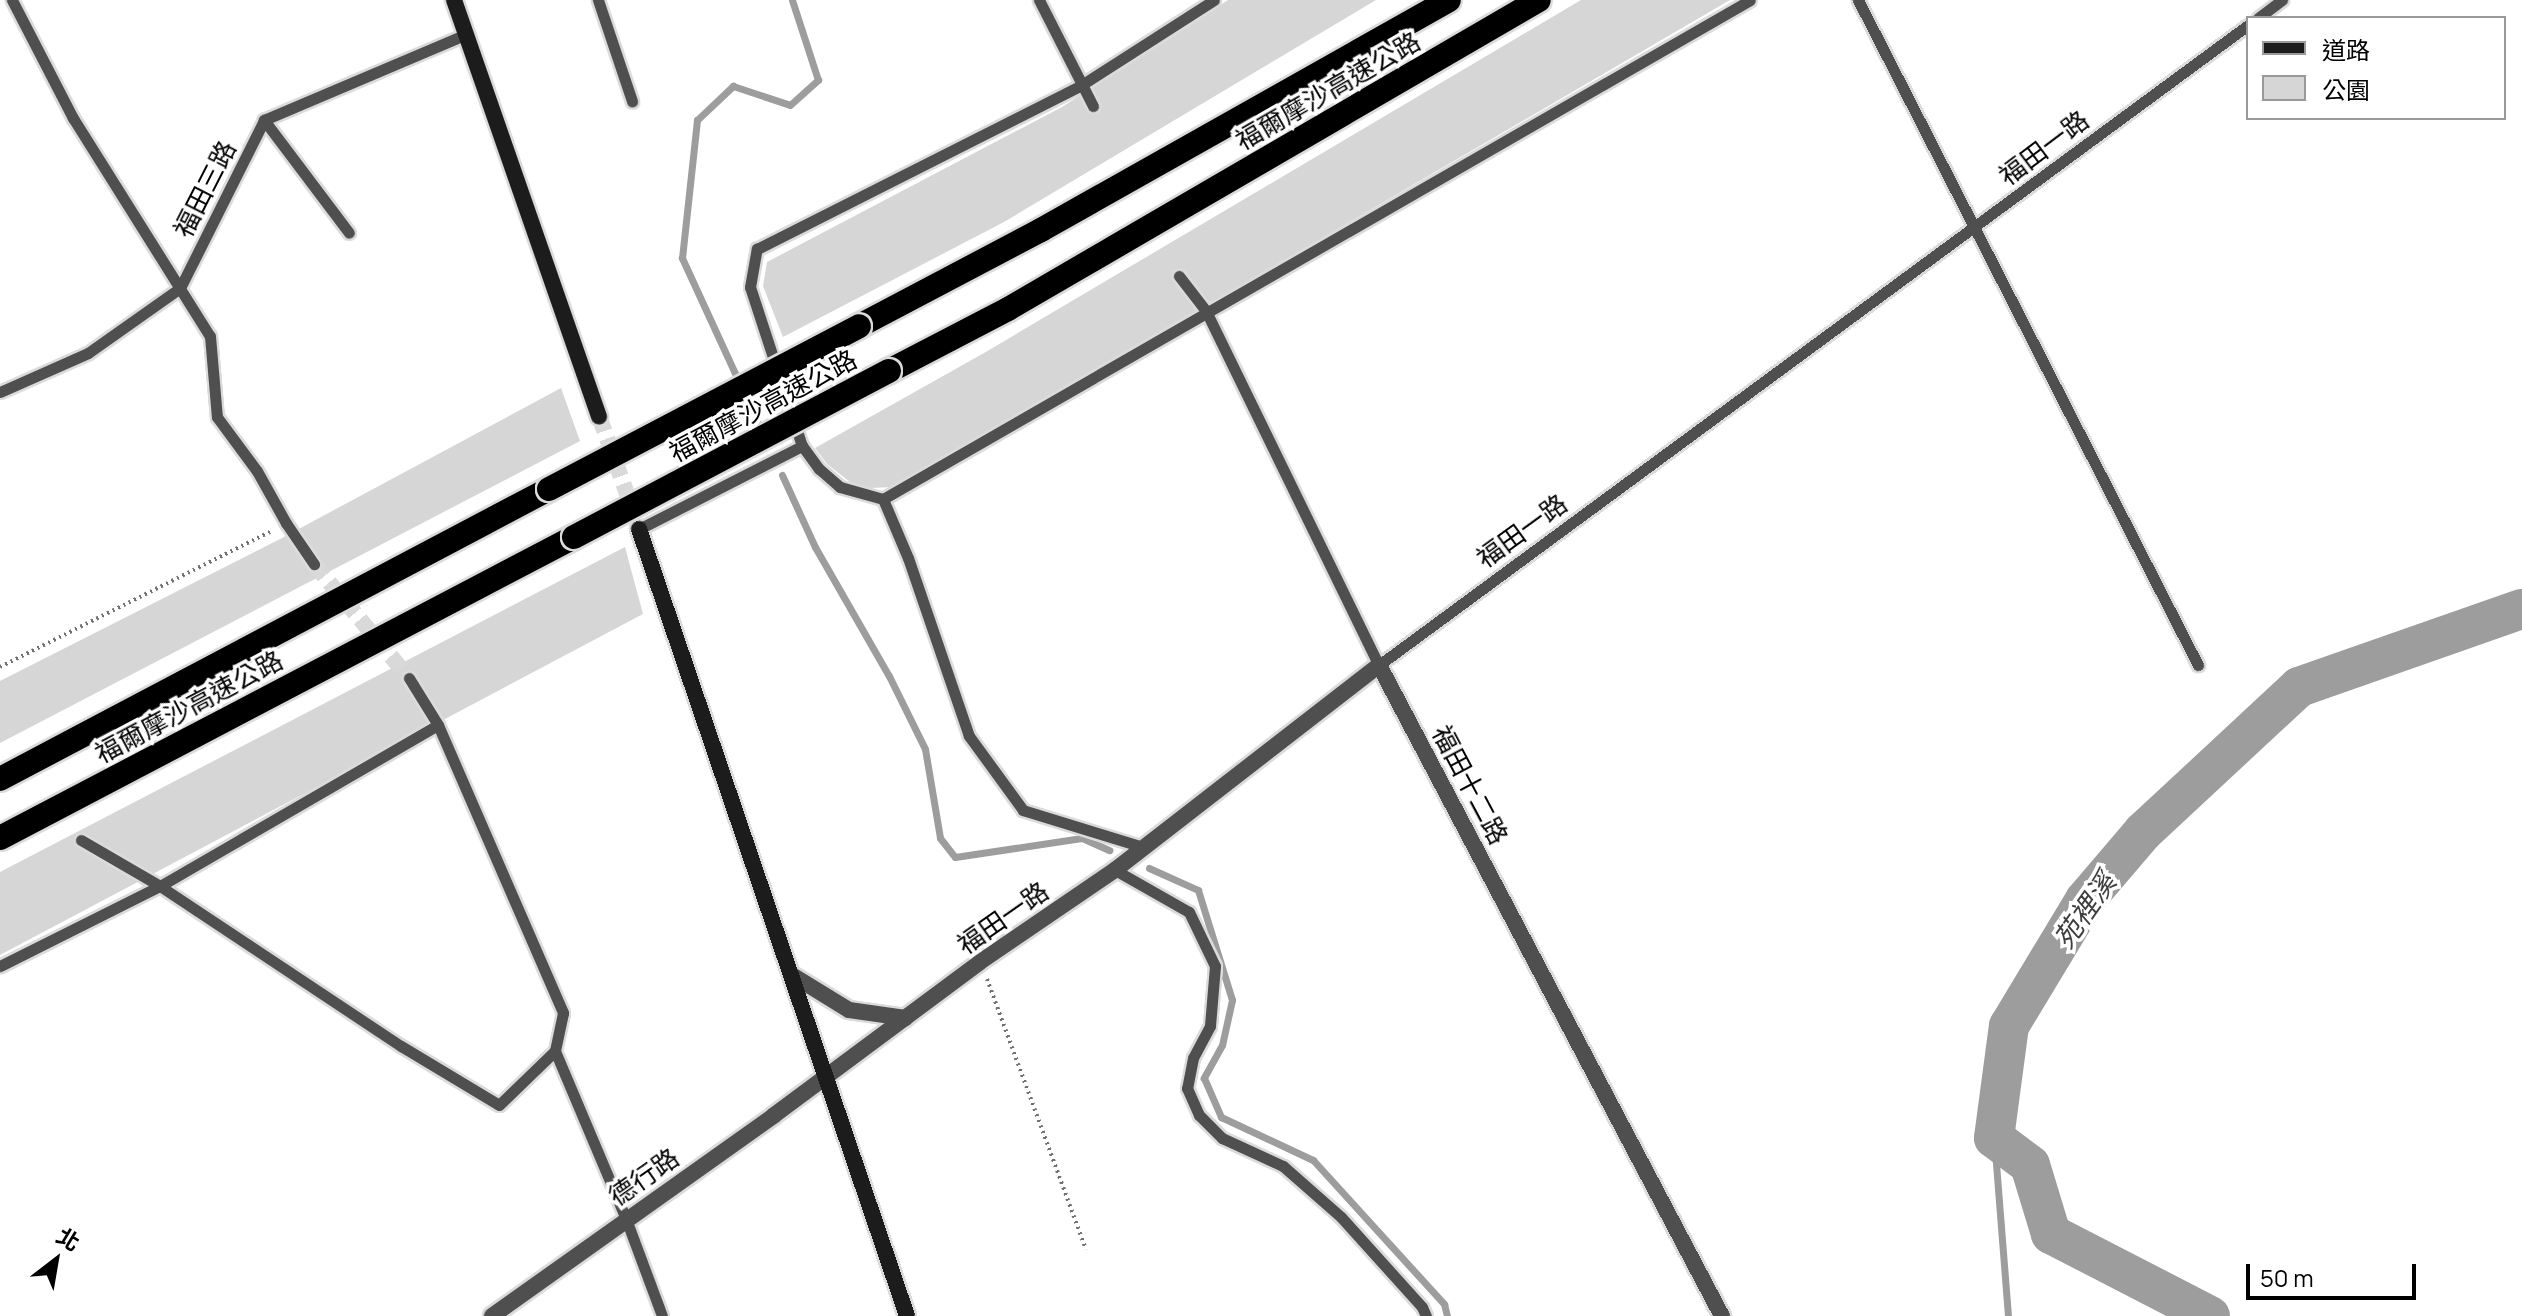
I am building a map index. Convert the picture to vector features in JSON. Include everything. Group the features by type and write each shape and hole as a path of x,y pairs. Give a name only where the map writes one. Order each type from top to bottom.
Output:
{"highway":[{"name":"福爾摩沙高速公路","path":"0,779 1041,230 1449,0"},
{"name":"福爾摩沙高速公路","path":"0,838 1008,309 1539,0"}],"main road":[{"path":"454,0 599,416"},
{"path":"639,529 907,1316"}],"street":[{"name":"福田一路","path":"825,1078 980,962 1115,870 1379,665"},
{"name":"福田十二路","path":"1379,665 1722,1316"},
{"path":"792,975 849,1010 905,1018"},
{"name":"德行路","path":"492,1316 825,1078"}],"lane":[{"path":"12,0 73,118 210,336 217,417 257,471 286,523 314,564"},
{"path":"598,0 632,101"},
{"path":"1039,0 1080,86 1093,106"},
{"path":"1214,0 1080,86 757,249 750,287 802,446 819,469 840,487 883,499 1750,0"},
{"path":"1858,0 2198,665"},
{"path":"2261,16 2282,0"},
{"name":"福田一路","path":"1379,665 2246,26"},
{"name":"福田三路","path":"0,392 88,353 180,288 264,120 467,34"},
{"path":"264,120 349,233"},
{"name":"福田十二路","path":"1179,276 1206,311 1379,665"},
{"path":"639,529 802,446"},
{"path":"883,499 908,558 969,736 1023,810 1143,847"},
{"path":"81,840 160,886 401,1046 499,1105 555,1051 563,1013 438,725 409,678"},
{"path":"0,966 160,886 438,725"},
{"path":"1115,870 1189,912 1215,966 1210,1026 1193,1058 1187,1088 1199,1115 1222,1138 1283,1166 1341,1217 1422,1307 1426,1316"},
{"path":"555,1051 626,1219 662,1316"}],"path":[{"path":"0,667 286,523"},
{"path":"980,962 1086,1249"}],"green space":[{"path":"1228,0 1376,0 1004,222 783,337 763,286 767,262 1062,107"},
{"path":"1581,0 1730,0 895,487 869,488 850,482 827,464 815,448 984,353"},
{"path":"561,388 580,441 0,743 0,681 282,538"},
{"path":"625,547 643,614 0,955 0,872"}],"waterway":[{"path":"762,432 682,258 697,120 733,86 790,105 818,80 792,0"},
{"path":"782,475 815,547 889,676 925,749 940,838 955,857 1082,838 1109,850"},
{"name":"苑裡溪","path":"2210,1316 2051,1234 2030,1165 1994,1138 2009,1026 2085,900 2143,832 2299,687 2522,609"},
{"path":"1149,868 1198,890 1232,1000 1222,1045 1204,1078 1221,1117 1313,1160 1444,1304 1447,1316"},
{"path":"1994,1138 2008,1316"}],"tunnel":[{"path":"599,416 635,516"},
{"path":"314,564 409,678"}]}
